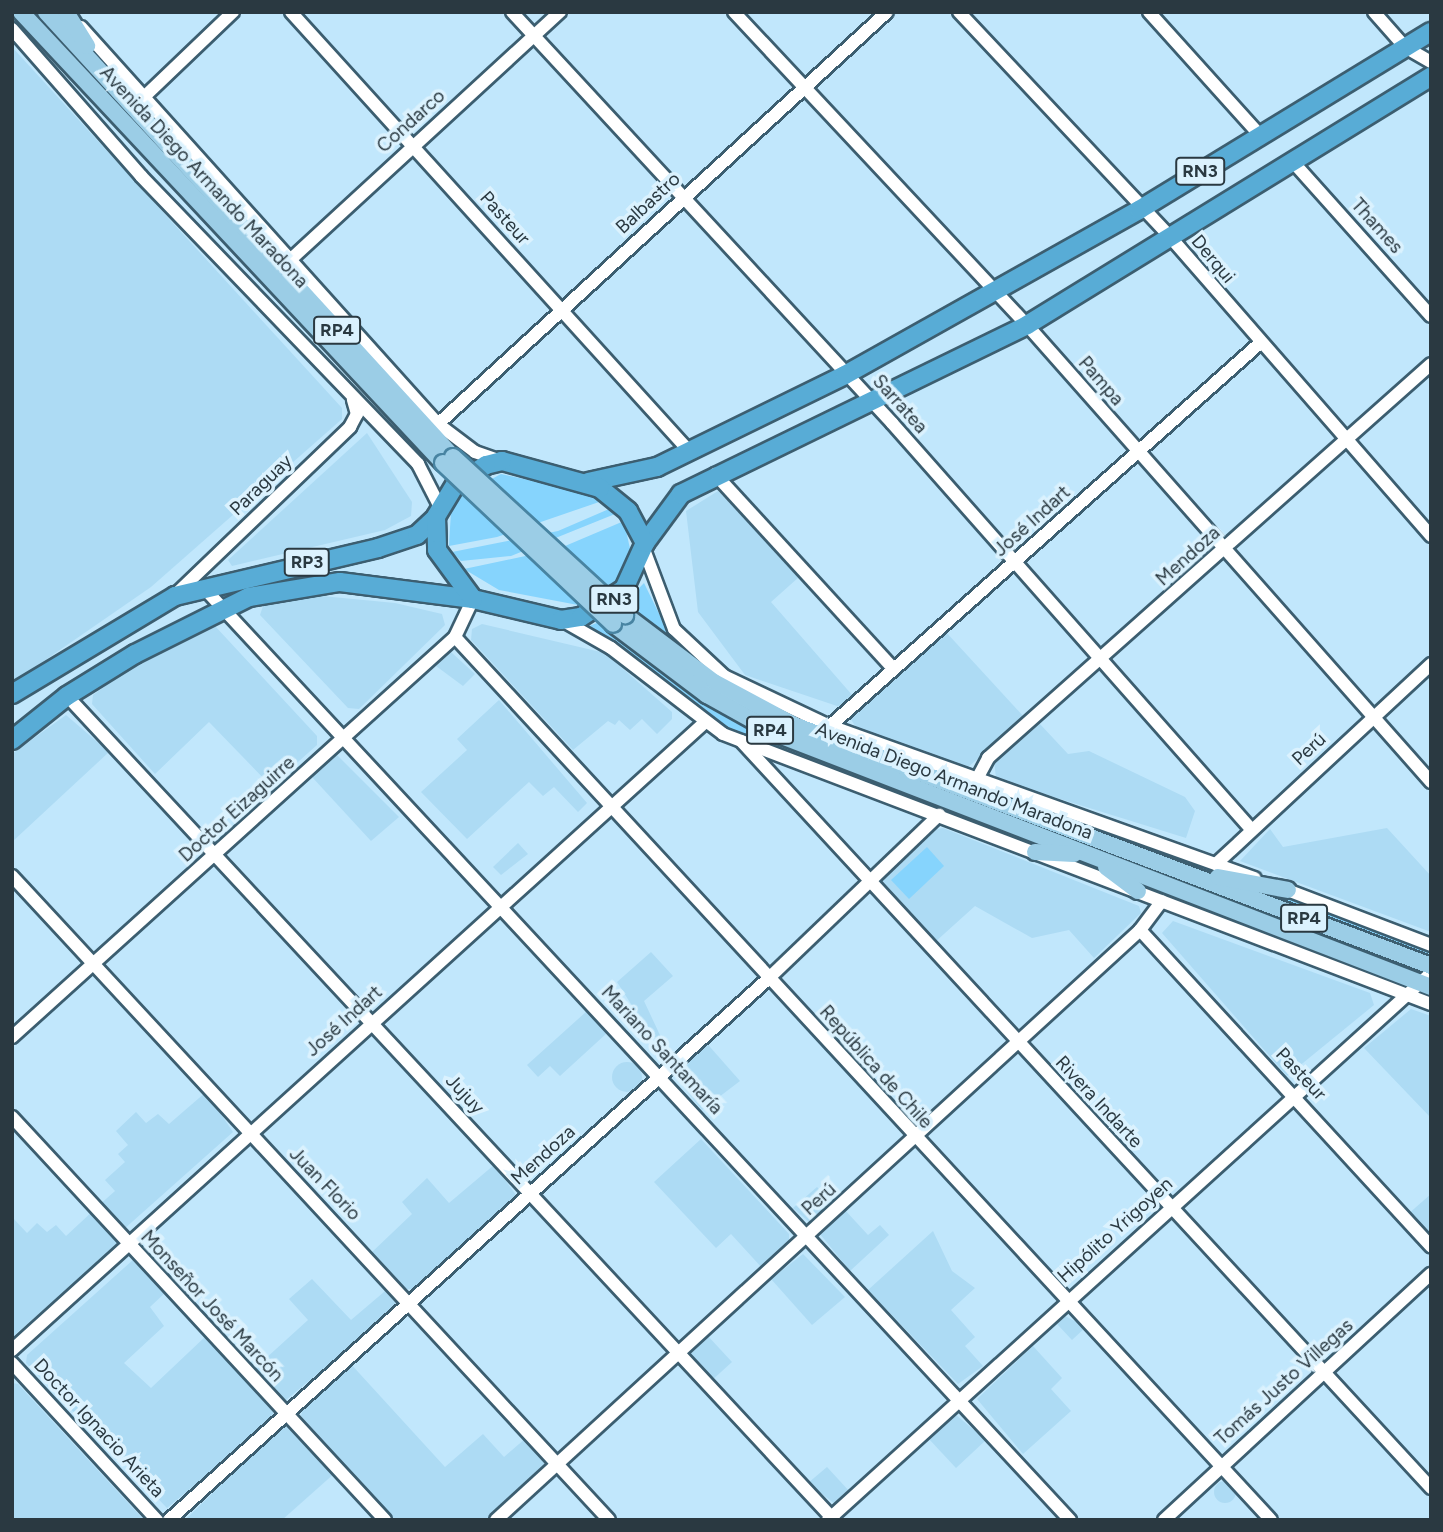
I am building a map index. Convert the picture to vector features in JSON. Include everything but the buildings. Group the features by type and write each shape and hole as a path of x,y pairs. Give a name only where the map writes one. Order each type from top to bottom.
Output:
{"highway":[{"name":"RN3","path":"585,482 629,477 689,451 845,375 1139,210 1259,134 1431,32"},
{"name":"RN3","path":"473,599 561,620 596,612 613,600 672,501 715,474 874,404 1027,325 1172,239 1431,76"},
{"name":"RN3","path":"502,461 585,482 617,499 645,547"},
{"path":"473,599 437,551 439,513 463,476 502,461"},
{"name":"RP3","path":"12,694 175,596 204,587 379,548 417,536 439,513"},
{"name":"RP3","path":"12,740 67,696 226,607 316,583 473,599"}],"main road":[{"name":"Avenida Diego Armando Maradona","path":"21,12 448,460 619,620 707,695 779,735 1089,855 1427,981"},
{"name":"Avenida Diego Armando Maradona","path":"46,12 448,460"},
{"path":"67,12 110,84"},
{"name":"Avenida Diego Armando Maradona","path":"619,620 714,682 794,725 1431,966"},
{"path":"1035,852 1089,855 1138,891"},
{"path":"1178,869 1288,890"}],"street":[{"name":"Avenida Diego Armando Maradona","path":"67,12 438,424 475,452 502,461"},
{"path":"145,97 233,12"},
{"name":"Pasteur","path":"290,12 689,451"},
{"name":"Sarratea","path":"512,12 874,404 1098,663 1251,829"},
{"name":"Condarco","path":"289,261 560,12"},
{"name":"Pampa","path":"733,12 994,293 1027,325 1223,550 1431,782"},
{"name":"Balbastro","path":"438,424 681,198 887,12"},
{"name":"Derqui","path":"960,12 1139,210 1172,239 1431,536"},
{"path":"1149,12 1259,134"},
{"path":"1374,12 1405,47 1431,62"},
{"path":"12,29 141,176 418,464 439,513"},
{"name":"Thames","path":"1294,163 1431,316"},
{"name":"José Indart","path":"830,726 1260,343"},
{"name":"Mendoza","path":"977,779 988,758 1098,663 1431,364"},
{"name":"Paraguay","path":"175,596 350,427 357,414 351,396"},
{"path":"715,474 893,668"},
{"name":"Avenida Diego Armando Maradona","path":"645,547 664,611 705,663 830,726 1288,890 1431,945"},
{"name":"Mariano Santamaría","path":"204,587 226,607 1070,1520"},
{"name":"Doctor Eizaguirre","path":"12,1037 455,637 473,599"},
{"name":"Avenida Diego Armando Maradona","path":"561,620 611,648 703,724 741,741 1431,1004"},
{"name":"República de Chile","path":"455,637 915,1138 1271,1520"},
{"name":"Perú","path":"1216,864 1372,716 1431,664"},
{"name":"Jujuy","path":"67,696 372,1021 831,1519"},
{"name":"José Indart","path":"12,1350 248,1133 504,907 703,724"},
{"name":"Rivera Indarte","path":"741,741 1431,1488"},
{"name":"Mendoza","path":"169,1520 409,1300 769,978 939,815"},
{"name":"Juan Florio","path":"12,876 94,962 248,1133 409,1300 609,1520"},
{"name":"Perú","path":"496,1520 1140,930 1162,901"},
{"name":"Pasteur","path":"1140,930 1296,1096 1431,1247"},
{"name":"Hipólito Yrigoyen","path":"831,1519 1170,1205 1296,1096 1406,995 1427,981"},
{"name":"Monseñor José Marcón","path":"12,1117 385,1520"},
{"name":"Tomás Justo Villegas","path":"1164,1520 1431,1274"},
{"name":"Doctor Ignacio Arieta","path":"12,1363 157,1520"}],"shaded area":[{"path":"12,47 342,408 342,419 151,587 12,683"},
{"path":"367,433 412,502 411,516 385,530 232,566 228,560"},
{"path":"501,474 583,492 602,501 497,537 449,546 451,511 460,496"},
{"path":"718,491 799,577 771,602 853,696 840,707 745,675 698,612 686,511"},
{"path":"609,509 615,514 511,556 461,561 452,552 558,531"},
{"path":"624,521 632,558 626,572 611,593 578,605 499,590 464,569 558,549"},
{"path":"644,583 668,632 742,694 805,723 1226,874 1154,855 807,727 740,694 632,617 609,634 738,724 1053,851 725,729 587,627 611,617"},
{"path":"301,594 395,603 442,614 445,625 359,709 348,708 260,615 263,606"},
{"path":"482,624 605,653 672,712 672,719 657,734 642,719 630,730 619,720 615,725 608,721 573,750 471,640 472,629"},
{"path":"205,625 215,626 317,736 317,745 271,786 209,722 155,774 92,704 93,695 158,648"},
{"path":"945,631 1025,718 967,768 857,729 850,718"},
{"path":"451,652 475,674 463,686 436,666"},
{"path":"499,700 587,803 578,812 554,787 543,796 529,782 467,839 421,792 467,750 457,739"},
{"path":"66,715 109,752 12,842 12,754"},
{"path":"1039,723 1068,754 1089,751 1185,797 1195,811 1186,838 996,779 994,759"},
{"path":"337,755 399,817 371,841 312,777"},
{"path":"982,806 1045,826 1408,965 1405,968"},
{"path":"943,828 1139,906 1141,913 1094,958 1069,930 1032,938 975,906 934,943 880,882 933,830"},
{"path":"1387,828 1431,876 1431,932 1240,861 1270,829 1283,847"},
{"path":"518,843 528,854 501,875 493,867"},
{"path":"927,847 944,866 909,899 891,880"},
{"path":"1237,885 1314,905 1430,953 1426,955"},
{"path":"1173,921 1370,993 1374,1005 1287,1076 1162,933"},
{"path":"651,952 673,976 644,1001 666,1048 659,1048 617,982"},
{"path":"1411,1009 1431,1016 1431,1118 1364,1048"},
{"path":"587,1011 607,1033 560,1076 550,1066 538,1077 527,1065"},
{"path":"703,1039 740,1081 702,1110 671,1072"},
{"path":"627,1062 638,1066 642,1077 638,1088 627,1092 616,1088 612,1077 616,1066"},
{"path":"206,1092 233,1132 123,1230 98,1206 115,1191 105,1180 125,1162 118,1154 128,1145 116,1131 136,1112 146,1123 158,1114 169,1124"},
{"path":"701,1139 789,1234 789,1246 763,1269 731,1234 716,1248 654,1182"},
{"path":"494,1165 516,1195 413,1289 404,1289 371,1253 412,1214 402,1202 427,1178 449,1203"},
{"path":"817,1187 833,1204 809,1222 793,1208"},
{"path":"1431,1194 1431,1241 1407,1215"},
{"path":"844,1209 868,1235 880,1225 889,1235 850,1271 820,1234"},
{"path":"94,1210 118,1240 116,1247 12,1337 12,1217 27,1233 37,1223 47,1232 56,1225 66,1236"},
{"path":"933,1231 952,1271 975,1288 951,1310 975,1337 965,1346 983,1366 958,1384 868,1290"},
{"path":"803,1254 845,1297 812,1325 771,1279"},
{"path":"134,1259 167,1291 150,1307 164,1326 124,1363 151,1388 207,1335 274,1408 271,1422 167,1508 26,1363 27,1355"},
{"path":"312,1279 351,1320 391,1286 400,1305 286,1400 253,1370 308,1320 289,1299"},
{"path":"1065,1316 1086,1327 1072,1340 1057,1324"},
{"path":"707,1335 732,1362 710,1382 688,1357"},
{"path":"1033,1346 1062,1378 1051,1389 1071,1411 1023,1454 977,1399"},
{"path":"349,1362 445,1467 483,1434 504,1457 526,1438 544,1459 544,1469 488,1520 392,1520 301,1416 304,1404"},
{"path":"12,1383 18,1384 144,1520 12,1520"},
{"path":"956,1415 986,1440 956,1468 928,1438"},
{"path":"284,1423 336,1472 282,1520 185,1520"},
{"path":"827,1467 850,1492 835,1504 808,1483"},
{"path":"1225,1481 1233,1484 1236,1492 1233,1500 1225,1503 1217,1500 1214,1492 1217,1484"}]}
